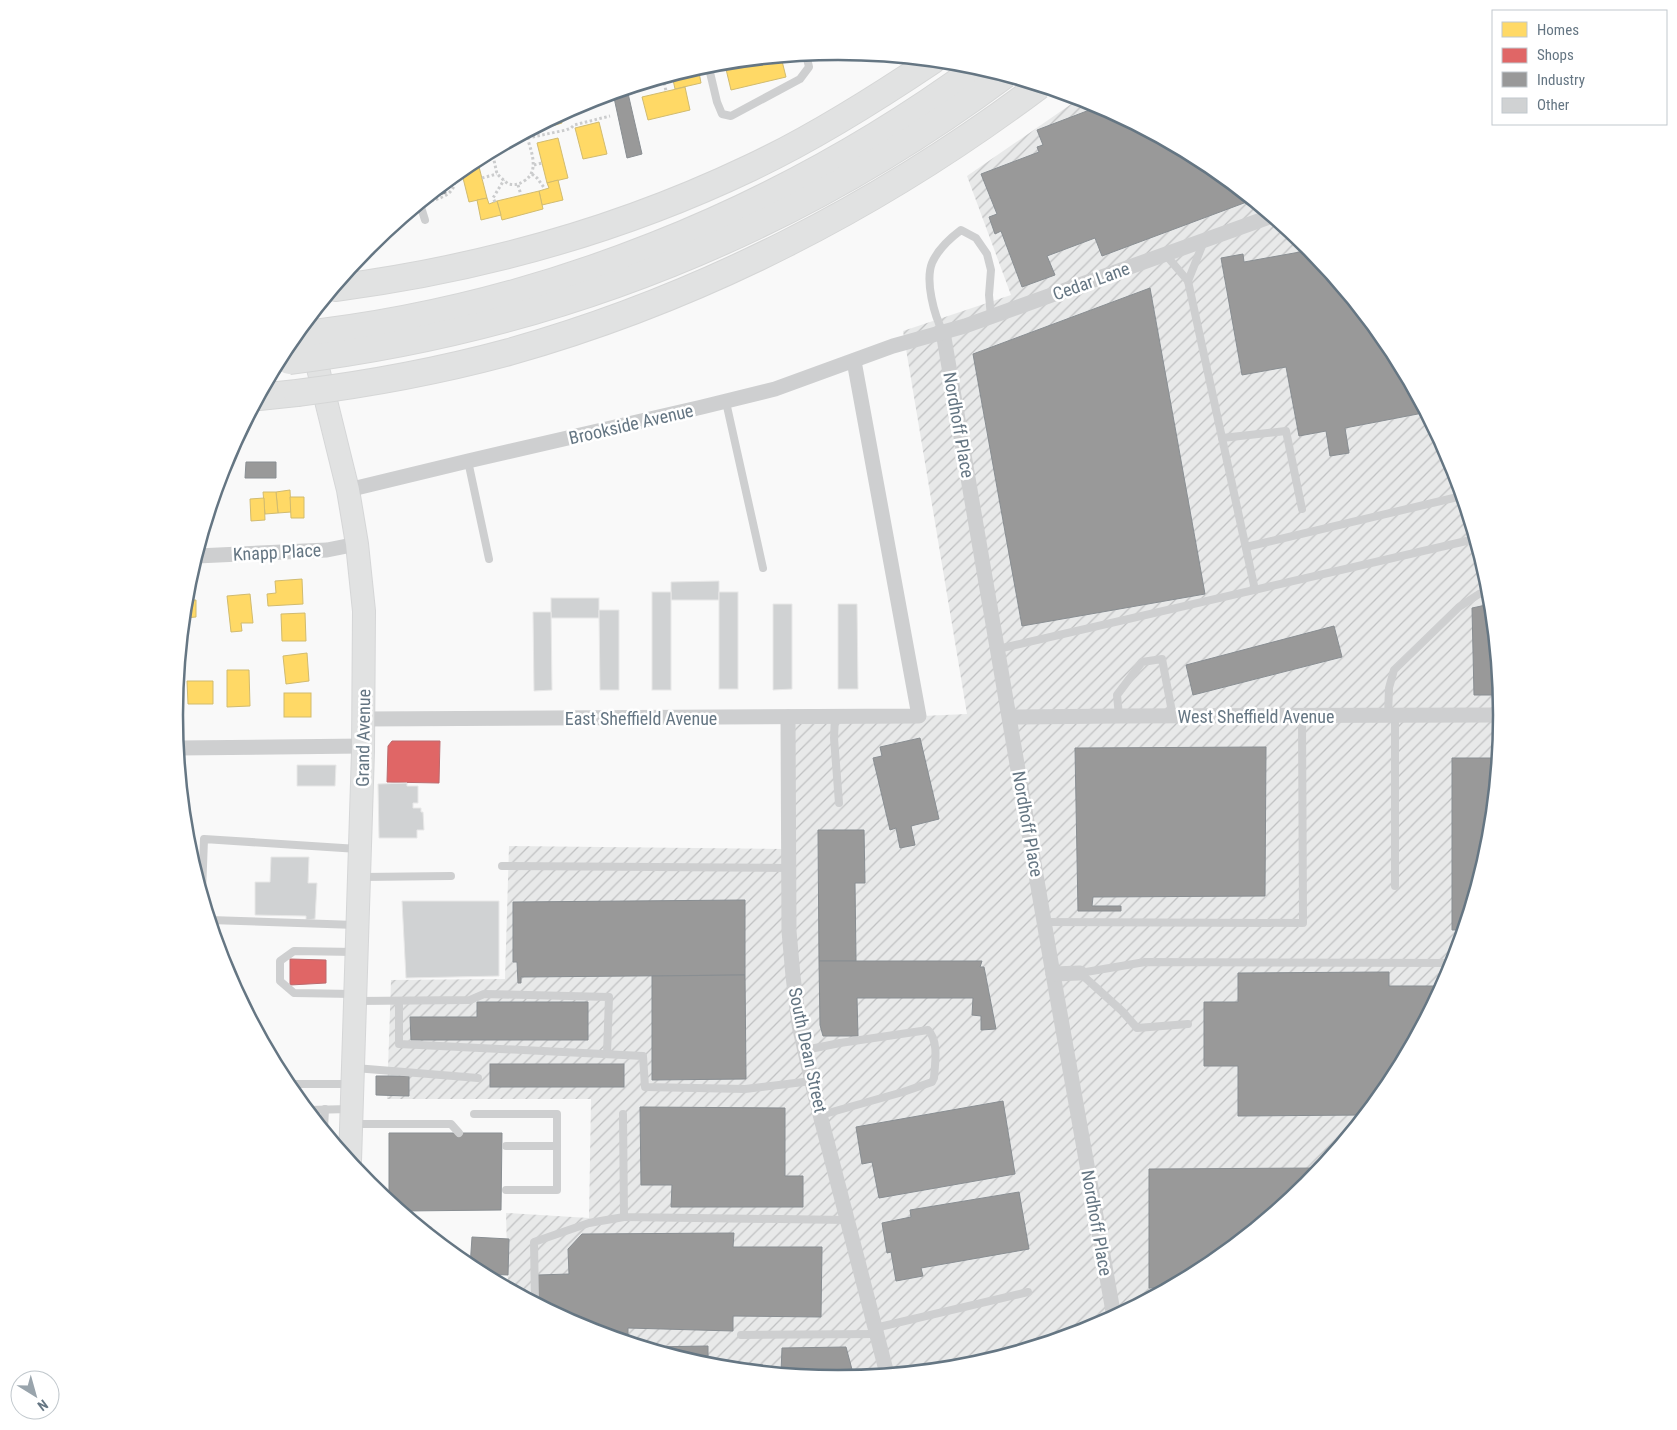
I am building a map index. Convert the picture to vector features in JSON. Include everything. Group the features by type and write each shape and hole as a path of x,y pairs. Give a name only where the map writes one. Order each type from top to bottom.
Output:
{"highway":[{"path":"343,287 423,274 515,254 604,228 667,205 752,168 805,140 853,112 923,66"},
{"path":"306,334 356,327 465,305 536,286 642,250 720,217 806,174 879,133 968,73"},
{"path":"288,360 382,348 481,326 587,295 687,257 787,212 852,176 944,119 998,80"},
{"path":"266,396 398,378 510,352 607,320 691,287 796,239 866,202 951,149 1034,90"}],"main road":[{"name":"Grand Avenue","path":"309,330 348,490 357,544 364,611 360,877 350,1152"}],"street":[{"name":"Cedar Lane","path":"910,341 992,316 1265,219"},
{"name":"Nordhoff Place","path":"943,332 1113,1309"},
{"name":"Brookside Avenue","path":"348,490 468,460 726,402 775,389 910,341"},
{"name":"East Sheffield Avenue","path":"363,719 919,716 854,361"},
{"name":"Knapp Place","path":"203,556 326,550 357,544"},
{"name":"West Sheffield Avenue","path":"1010,718 1494,715"},
{"name":"South Dean Street","path":"788,717 789,931 799,1025 886,1368"},
{"path":"185,748 363,746"},
{"path":"1053,974 1080,973"}],"lane":[{"path":"710,73 722,114 731,116 800,80 809,67 808,61"},
{"path":"422,210 425,220"},
{"path":"943,332 936,319 930,284 932,264 946,241 960,230 976,238 987,254 991,270 989,295 992,316"},
{"path":"1188,281 1204,240"},
{"path":"1165,254 1188,281 1255,590"},
{"path":"726,402 763,568"},
{"path":"1222,438 1286,431 1302,509"},
{"path":"468,460 489,558"},
{"path":"1246,547 1456,497"},
{"path":"998,649 1470,540"},
{"path":"1395,886 1392,716 1389,688 1394,670 1459,606 1482,593"},
{"path":"1119,716 1117,695 1142,662 1162,659 1172,717"},
{"path":"1044,922 1303,923 1302,716"},
{"path":"835,717 834,738 838,803"},
{"path":"203,872 204,839 360,849"},
{"path":"502,866 789,868"},
{"path":"360,877 451,876"},
{"path":"216,920 358,925"},
{"path":"358,952 294,951 280,961 280,981 294,993 399,1002 470,1000 484,994 609,997 607,1054"},
{"path":"1080,973 1145,962 1445,963"},
{"path":"1080,973 1122,1011 1137,1028 1188,1024"},
{"path":"399,1002 399,1044 643,1056 646,1087 745,1088 812,1081"},
{"path":"805,1050 928,1030 932,1034 935,1045 934,1078 932,1082 821,1115"},
{"path":"297,1083 353,1076 478,1078"},
{"path":"324,1121 325,1109"},
{"path":"316,1110 325,1109 352,1116 450,1124 459,1132"},
{"path":"474,1114 557,1114 558,1190 506,1190"},
{"path":"623,1114 624,1217"},
{"path":"506,1146 557,1146"},
{"path":"535,1295 534,1242 589,1223 624,1217 848,1220"},
{"path":"741,1336 876,1331 1028,1292"}],"path":[{"path":"664,84 666,91"},
{"path":"532,137 566,130 574,125 610,116"},
{"path":"494,159 497,174 508,184 518,185 532,174 534,165 527,139"},
{"path":"534,165 542,163"},
{"path":"482,178 497,174"},
{"path":"532,174 545,189"},
{"path":"495,202 494,198 504,180"},
{"path":"434,200 450,193 454,185"},
{"path":"518,185 521,195"}],"shaded area":[{"path":"1072,104 1089,110 1166,148 1202,170 1237,195 1302,252 1358,316 1383,351 1426,425 1444,464 1459,504 1481,587 1488,630 1494,715 1488,800 1481,843 1471,885 1459,926 1444,966 1426,1005 1406,1043 1358,1114 1302,1178 1270,1207 1237,1235 1202,1260 1166,1282 1089,1320 1049,1335 1008,1348 924,1364 881,1369 796,1369 753,1364 669,1348 588,1320 508,1280 506,1213 589,1218 591,1099 387,1099 391,980 505,979 509,846 783,849 785,722 967,714 903,331 1011,295 967,176"}],"building: Homes":[{"path":"782,63 786,77 731,90 726,70"},
{"path":"700,75 701,83 675,89 673,81"},
{"path":"685,87 690,110 648,120 642,97"},
{"path":"599,122 607,154 583,159 575,128"},
{"path":"558,138 568,178 547,183 537,143"},
{"path":"479,167 487,198 469,202 463,178"},
{"path":"558,180 563,200 542,205 539,191 549,188 547,183"},
{"path":"539,191 543,209 502,220 497,201"},
{"path":"487,198 489,204 497,201 501,215 481,220 477,200"},
{"path":"290,490 291,512 278,513 276,492"},
{"path":"263,492 276,492 278,513 265,514"},
{"path":"290,497 304,497 304,518 291,518"},
{"path":"264,498 265,520 251,521 250,499"},
{"path":"302,579 303,604 268,606 267,594 276,593 275,581"},
{"path":"250,594 253,623 241,623 242,631 231,632 227,596"},
{"path":"194,600 196,600 196,617 191,617"},
{"path":"305,613 306,641 282,641 281,614"},
{"path":"307,653 309,681 286,684 283,656"},
{"path":"227,670 249,670 250,706 227,707"},
{"path":"187,681 213,681 213,704 188,704"},
{"path":"284,693 311,693 311,717 284,717"}],"building: Shops":[{"path":"392,741 440,741 439,783 387,782 388,746"},
{"path":"290,959 326,960 326,983 290,985"}],"building: Industry":[{"path":"628,95 642,154 627,158 615,100"},
{"path":"1089,110 1166,148 1202,170 1246,202 1102,256 1095,238 1047,256 1055,275 1022,287 1001,231 995,234 989,217 997,214 981,174 1039,152 1037,147 1043,145 1037,130"},
{"path":"1302,252 1358,316 1383,351 1420,414 1345,428 1349,453 1330,456 1326,431 1299,436 1286,367 1242,375 1221,258 1243,254 1244,262"},
{"path":"1150,288 1205,594 1022,626 973,354"},
{"path":"246,462 276,462 276,478 245,478"},
{"path":"1484,605 1488,630 1493,695 1474,695 1472,608"},
{"path":"1334,626 1342,657 1193,695 1186,665"},
{"path":"920,738 939,819 911,826 915,845 900,848 896,828 890,830 873,758 882,756 880,747"},
{"path":"1266,747 1265,896 1093,897 1092,906 1121,906 1121,911 1078,911 1075,748"},
{"path":"1452,758 1492,758 1481,843 1459,926 1458,930 1452,930"},
{"path":"818,830 864,830 865,883 855,883 856,961 819,961"},
{"path":"745,900 745,975 521,977 521,983 518,983 517,962 513,962 513,902"},
{"path":"819,961 982,961 980,967 984,967 996,1029 981,1030 981,1016 972,1015 973,998 857,998 858,1036 823,1036 820,1025"},
{"path":"1389,972 1389,986 1435,986 1406,1043 1357,1115 1238,1116 1238,1066 1204,1066 1204,1002 1238,1002 1238,973"},
{"path":"745,975 746,1079 652,1080 652,976"},
{"path":"477,1002 588,1002 588,1040 411,1040 410,1017 477,1017"},
{"path":"490,1064 624,1064 624,1087 490,1087"},
{"path":"376,1076 409,1076 409,1096 376,1095"},
{"path":"1003,1101 1015,1174 879,1198 872,1162 862,1164 856,1127"},
{"path":"640,1107 785,1108 785,1176 803,1176 803,1207 671,1207 672,1185 641,1185"},
{"path":"389,1133 502,1133 501,1210 412,1211 389,1191"},
{"path":"1311,1168 1237,1235 1202,1260 1155,1288 1149,1288 1149,1169"},
{"path":"1019,1192 1029,1249 921,1268 923,1276 896,1281 891,1252 887,1253 882,1223 911,1217 910,1210"},
{"path":"734,1233 733,1247 822,1247 821,1317 733,1316 733,1331 628,1328 628,1335 588,1320 538,1296 538,1275 569,1274 568,1249 582,1234"},
{"path":"472,1237 509,1239 508,1275 499,1275 471,1257"},
{"path":"708,1346 708,1356 669,1348 665,1347"},
{"path":"846,1347 852,1370 781,1367 782,1348"}],"building: Other":[{"path":"719,581 719,600 671,600 671,582"},
{"path":"652,592 671,592 671,690 652,690"},
{"path":"719,592 738,592 738,689 719,689"},
{"path":"551,598 599,598 599,618 551,618"},
{"path":"773,604 792,604 792,689 773,690"},
{"path":"838,604 857,604 858,689 838,689"},
{"path":"599,610 619,610 619,690 600,690"},
{"path":"533,612 551,612 552,690 534,691"},
{"path":"297,765 336,765 335,786 297,786"},
{"path":"407,783 407,786 418,786 418,803 413,803 413,808 421,808 421,812 423,812 424,830 417,830 417,838 379,838 378,784"},
{"path":"271,857 309,857 308,883 317,883 315,919 306,920 306,916 255,915 255,882 270,882"},
{"path":"402,901 499,901 499,976 406,978"}]}
